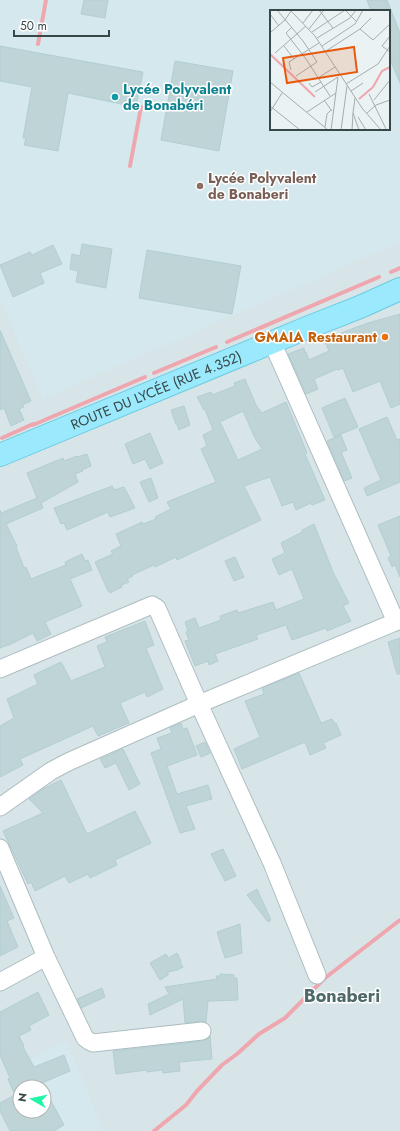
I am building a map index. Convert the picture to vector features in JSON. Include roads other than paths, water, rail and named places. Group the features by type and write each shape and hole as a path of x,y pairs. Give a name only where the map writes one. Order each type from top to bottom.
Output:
{"main road":[{"name":"ROUTE DU LYCÉE (RUE 4.352)","path":"0,453 360,307 400,289"}],"street":[{"path":"0,807 57,768 199,704 398,621 272,342"},
{"path":"0,669 152,605 157,608 272,863 317,975"},
{"path":"0,848 46,957 85,1038 93,1043 202,1031"},
{"path":"0,982 46,957"}],"waterway":[{"path":"38,44 46,0"},
{"path":"130,166 141,107"},
{"path":"391,272 400,268"},
{"path":"227,342 379,277"},
{"path":"154,373 216,347"},
{"path":"33,425 145,377"},
{"path":"2,438 33,424"},
{"path":"154,1131 186,1105 222,1065 237,1054 259,1034 285,1018 325,978 400,920"}],"place":[{"name":"Lycée Polyvalent de Bonabéri","path":"115,97"},
{"name":"Lycée Polyvalent de Bonaberi","path":"200,186"},
{"name":"GMAIA Restaurant","path":"385,337"}],"district":[{"name":"Bonaberi","path":"342,996"}]}
